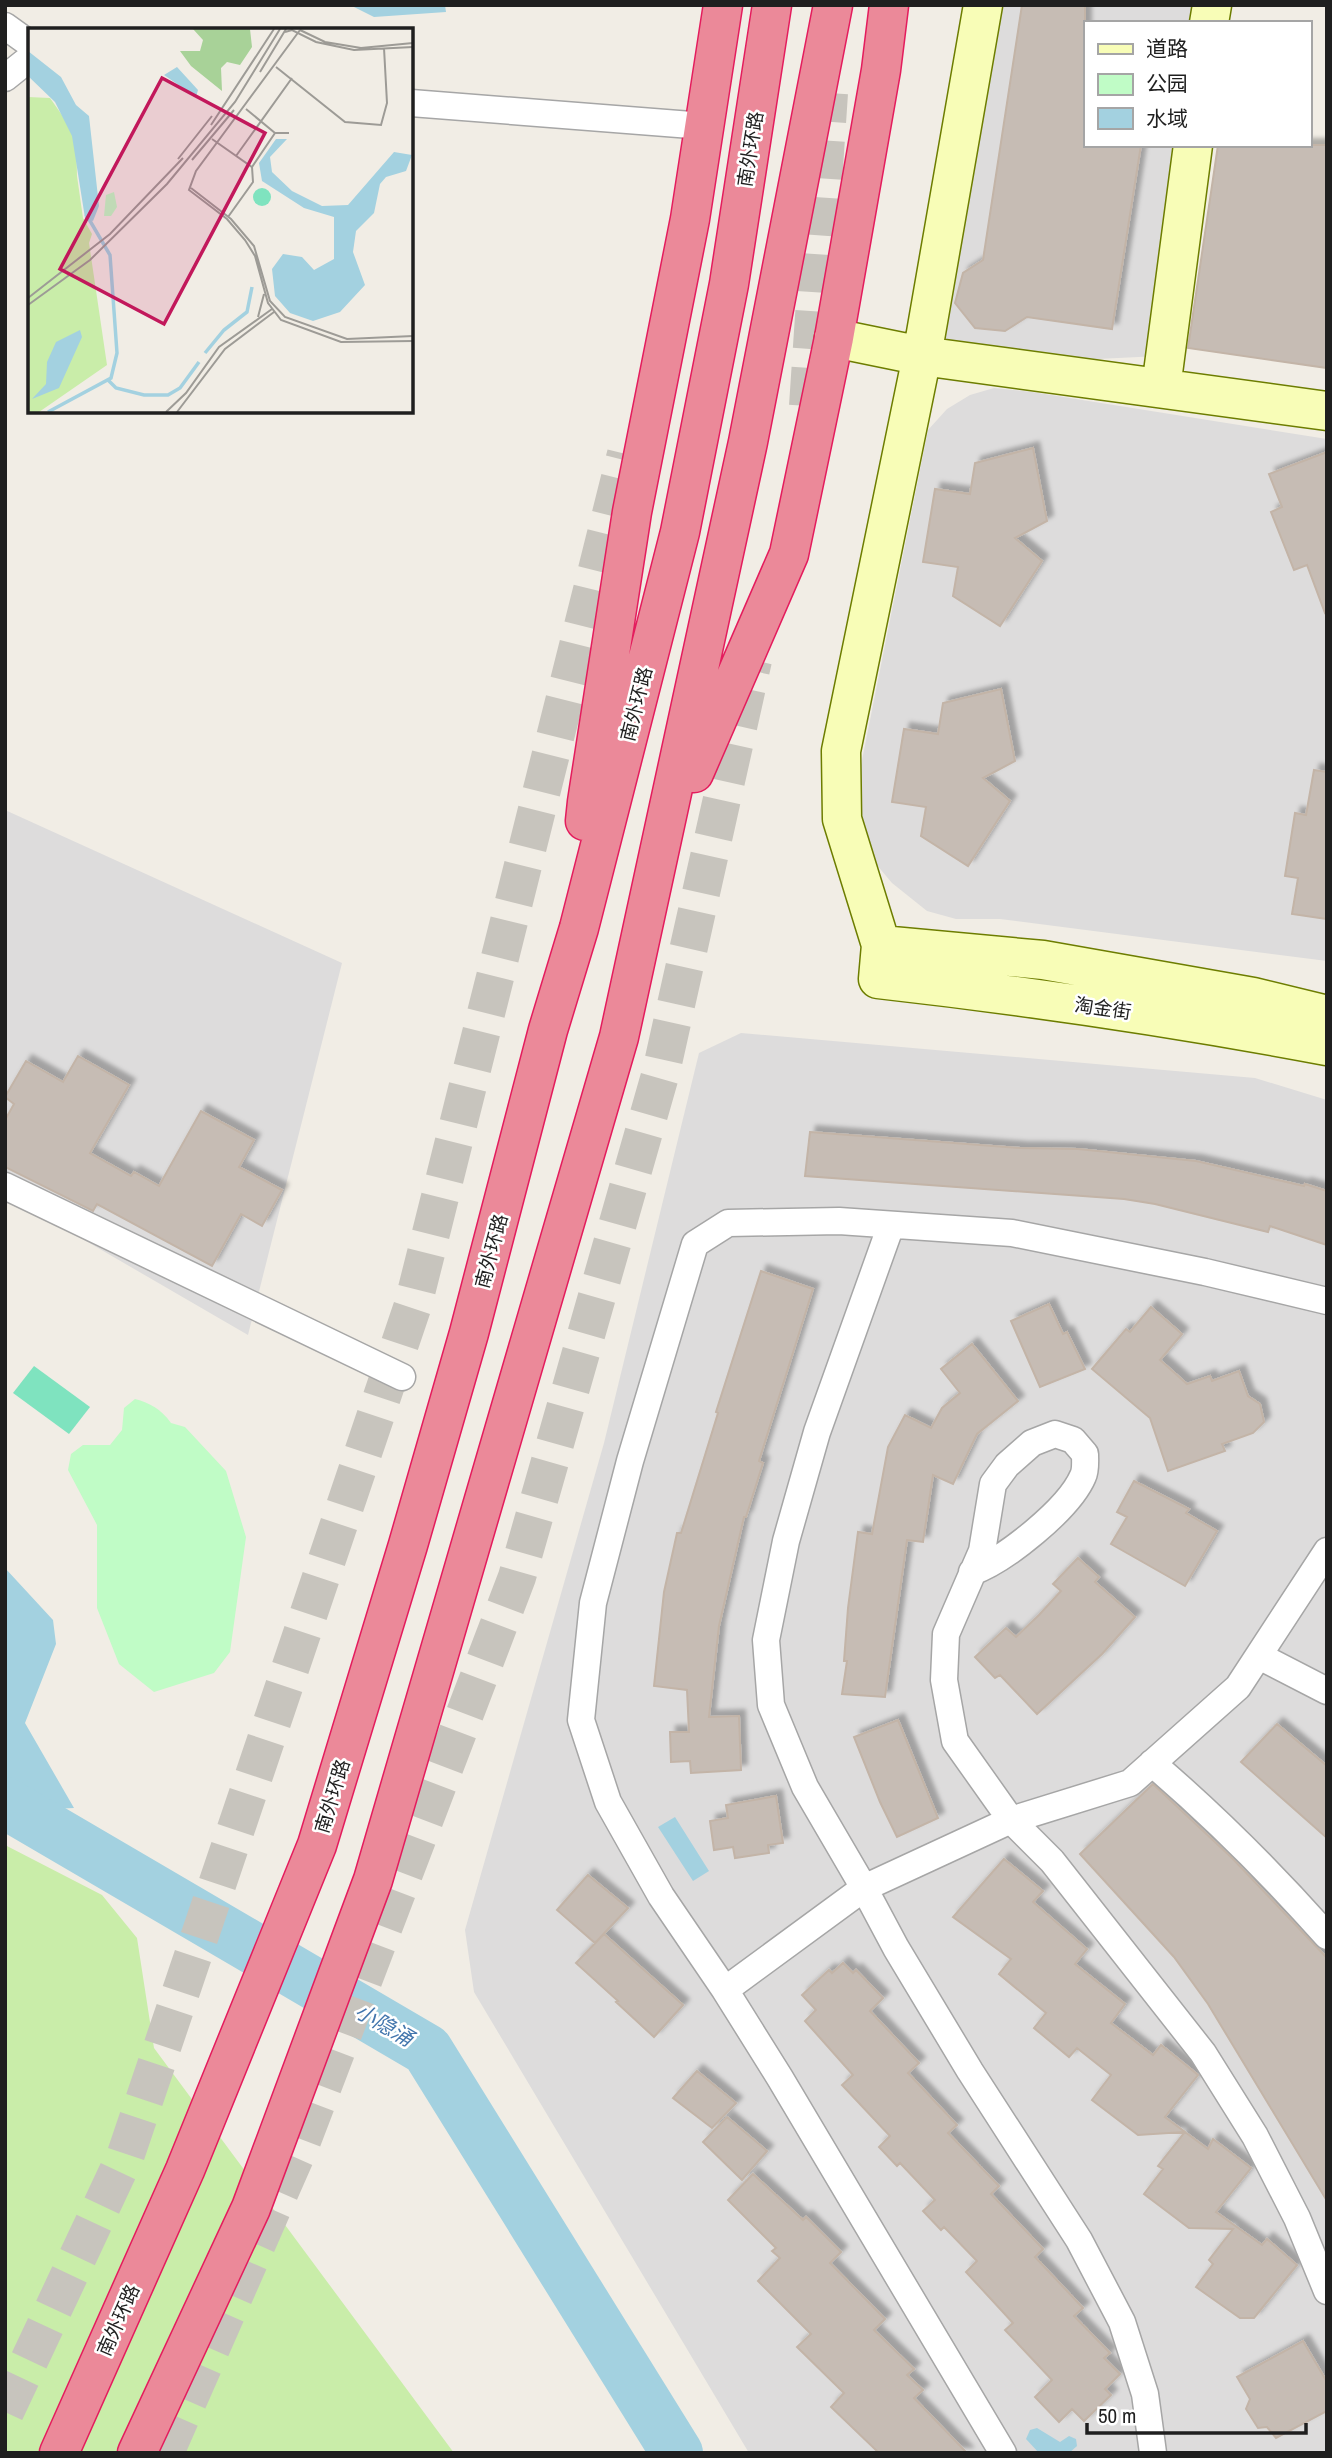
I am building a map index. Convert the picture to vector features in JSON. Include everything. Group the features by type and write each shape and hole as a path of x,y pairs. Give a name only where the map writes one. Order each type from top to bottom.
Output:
{"highway":[{"path":"579,928 587,802 632,512 690,219 723,5"},
{"name":"南外环路","path":"59,2453 185,2170 317,1845 466,1347 548,1030 579,928 680,532 729,284 772,5"},
{"path":"137,2453 251,2208 373,1880 619,1037 748,442 833,5"},
{"path":"659,852 789,554 834,338 881,70 889,5"}],"street":[{"path":"983,5 922,356 841,751 842,819 879,962 1043,960 1253,997 1327,1015"},
{"path":"5,26 28,43"},
{"path":"5,78 28,60"},
{"path":"413,103 704,126"},
{"path":"1161,388 1193,147"},
{"path":"834,338 922,356 1327,411"},
{"name":"淘金街","path":"879,962 984,991 1202,1023 1327,1046"},
{"path":"5,1186 402,1377"},
{"path":"1003,2453 780,2078 662,1896 608,1802 581,1720 593,1603 630,1461 695,1244 728,1223 839,1221 1012,1234 1205,1272 1327,1301"},
{"path":"891,1225 817,1432 786,1541 766,1640 771,1705 805,1787 896,1948 970,2071 1080,2240 1116,2310 1145,2394 1153,2453"},
{"path":"972,1573 992,1565 1035,1533 1065,1502 1084,1475 1085,1454 1073,1440 1055,1434 1032,1443 1007,1465 993,1484 982,1551 972,1573 946,1634 944,1681 955,1741 1011,1820 1052,1861 1203,2053 1261,2148 1297,2218 1327,2291"},
{"path":"725,1990 864,1888 1011,1820 1130,1783 1238,1688 1327,1551"},
{"path":"1259,1656 1327,1691"},
{"path":"1152,1763 1209,1813 1327,1936"}],"shaded area":[{"path":"990,5 1206,5 1204,21 1084,21 1084,147 1187,147 1159,356 932,367"},
{"path":"994,388 1327,439 1327,961 1000,919 956,919 927,911 892,883 871,858 854,800 928,430 947,409 970,395"},
{"path":"5,810 342,963 248,1335 5,1194"},
{"path":"741,1033 1255,1078 1327,1100 1327,2453 749,2453 474,1992 465,1930 604,1443 699,1053"}],"green space":[{"path":"34,1366 90,1407 69,1434 13,1393"},
{"path":"135,1399 155,1407 171,1423 185,1427 226,1471 246,1537 230,1652 214,1673 154,1692 119,1664 97,1608 97,1525 68,1470 71,1454 83,1445 110,1445 122,1430 124,1408"},
{"path":"5,1845 102,1895 137,1938 154,2048 454,2453 5,2453"}],"water":[{"path":"350,5 445,5 446,12 374,17"},
{"path":"5,1568 53,1620 56,1644 25,1723 74,1808 5,1811"},
{"path":"675,1817 709,1871 693,1881 658,1827"},
{"path":"1037,2428 1060,2442 1069,2436 1076,2439 1077,2446 1069,2453 1039,2453 1026,2439 1030,2430"}],"building":[{"path":"1022,5 1085,5 1084,147 1141,147 1112,329 1027,317 1005,331 975,328 955,303 963,273 983,260"},
{"path":"1327,145 1327,368 1188,348 1218,147"},
{"path":"1033,448 1047,521 1015,538 1042,561 1000,626 953,596 958,567 923,562 935,489 970,494 975,463"},
{"path":"1327,452 1325,613 1307,565 1294,570 1271,512 1282,507 1269,474"},
{"path":"1001,689 1015,761 983,778 1010,801 968,866 921,836 926,807 892,802 904,729 938,734 943,703"},
{"path":"1314,770 1327,772 1327,919 1292,914 1298,878 1285,876 1295,813 1306,815"},
{"path":"78,1056 129,1085 90,1153 131,1176 134,1172 159,1186 201,1111 254,1140 239,1167 282,1190 262,1226 241,1214 212,1266 97,1204 93,1211 5,1167 5,1120 14,1104 5,1097 26,1061 63,1082"},
{"path":"810,1132 1020,1148 1078,1149 1196,1161 1304,1186 1305,1184 1327,1191 1327,1245 1270,1226 1268,1232 1124,1199 805,1176"},
{"path":"761,1271 813,1289 759,1461 763,1463 744,1517 719,1626 709,1717 739,1716 741,1770 691,1773 690,1761 671,1762 670,1732 689,1732 687,1690 654,1686 664,1592 677,1533 681,1533"},
{"path":"1049,1304 1063,1334 1067,1332 1085,1369 1040,1387 1011,1321"},
{"path":"1151,1307 1182,1334 1160,1360 1187,1384 1210,1376 1212,1381 1239,1371 1248,1396 1260,1404 1264,1422 1253,1433 1222,1444 1225,1451 1168,1471 1150,1418 1092,1369 1126,1329 1130,1332"},
{"path":"972,1344 1018,1401 977,1434 953,1484 933,1475 923,1542 907,1540 885,1697 842,1694 847,1661 844,1661 848,1608 858,1532 872,1534 888,1447 905,1415 931,1428 942,1408 960,1393 941,1369"},
{"path":"1134,1481 1189,1509 1186,1513 1217,1531 1185,1586 1111,1544 1127,1517 1117,1512"},
{"path":"1078,1558 1099,1577 1095,1582 1135,1617 1102,1654 1037,1714 1000,1675 995,1678 975,1657 1006,1628 1016,1637 1039,1615 1061,1591 1053,1584"},
{"path":"898,1720 938,1818 897,1837 854,1737"},
{"path":"1277,1724 1327,1766 1327,1838 1241,1762"},
{"path":"1153,1784 1232,1858 1327,1958 1327,2201 1208,2004 1174,1957 1080,1854"},
{"path":"776,1796 783,1843 768,1845 769,1853 735,1858 733,1847 714,1850 710,1821 728,1818 726,1805"},
{"path":"1004,1859 1043,1891 1033,1902 1087,1949 1075,1964 1125,2004 1111,2023 1153,2055 1161,2045 1198,2075 1165,2117 1185,2132 1138,2135 1092,2100 1111,2075 1077,2048 1069,2057 1034,2028 1046,2013 999,1974 1011,1959 953,1917"},
{"path":"588,1875 628,1908 595,1943 557,1910"},
{"path":"604,1934 683,2005 654,2037 576,1963"},
{"path":"843,1963 853,1973 856,1970 883,1998 870,2011 919,2063 908,2073 957,2125 948,2133 999,2186 991,2194 1043,2249 1035,2257 1083,2308 1074,2316 1110,2353 1104,2358 1120,2374 1105,2389 1111,2395 1084,2421 1072,2409 1059,2422 1035,2397 1052,2380 1005,2330 1013,2323 966,2272 977,2261 944,2227 941,2230 923,2211 935,2200 900,2163 897,2166 879,2147 890,2136 842,2085 853,2075 805,2021 816,2010 802,1995 829,1970 832,1973"},
{"path":"697,2071 736,2103 712,2128 673,2098"},
{"path":"727,2117 767,2151 742,2180 703,2142"},
{"path":"1185,2132 1208,2149 1213,2139 1251,2168 1216,2212 1262,2245 1267,2239 1297,2265 1254,2318 1240,2318 1196,2287 1213,2264 1209,2260 1233,2229 1189,2228 1144,2194 1163,2169 1158,2166"},
{"path":"753,2174 803,2220 806,2217 841,2252 830,2263 885,2319 874,2330 914,2369 907,2375 923,2390 914,2398 967,2453 879,2453 831,2407 844,2393 797,2347 811,2334 758,2281 780,2258 772,2251 776,2248 728,2200"},
{"path":"1303,2341 1327,2382 1327,2411 1276,2438 1267,2427 1258,2428 1246,2409 1250,2399 1237,2377"}],"waterway":[{"name":"小隐涌","path":"5,1803 427,2050 677,2453"}],"tunnel":[{"path":"808,406 829,93"},
{"path":"5,2412 126,2154 413,1305 626,454"},
{"path":"165,2453 302,2141 517,1577 661,1072 753,660"}]}
